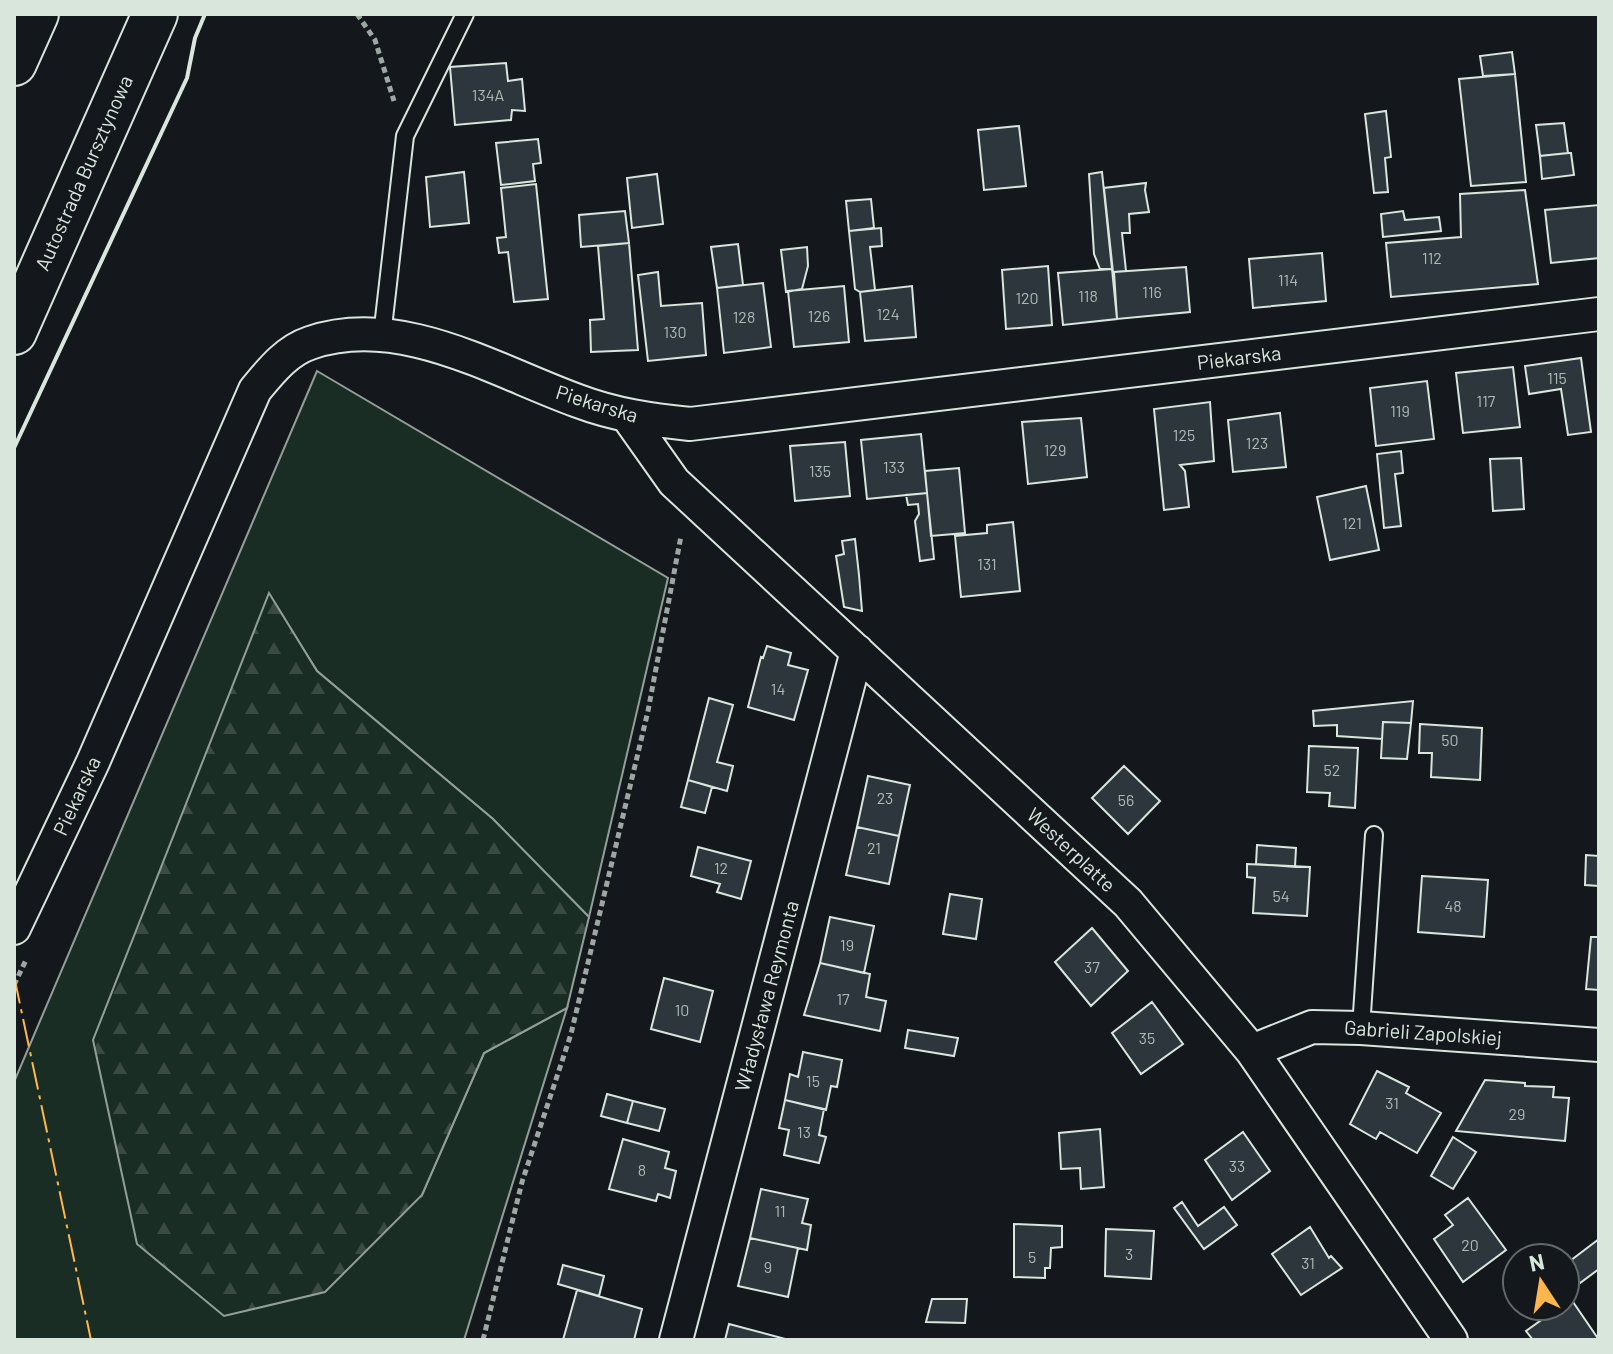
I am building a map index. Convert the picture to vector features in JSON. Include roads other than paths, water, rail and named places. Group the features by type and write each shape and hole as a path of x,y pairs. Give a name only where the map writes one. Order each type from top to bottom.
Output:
{"highway":[{"name":"Autostrada Bursztynowa","path":"14,332 155,14"}],"street":[{"name":"Piekarska","path":"14,928 93,762 255,390 277,363 308,344 346,336 382,336 457,353 628,417 690,424 1599,314"},
{"name":"Westerplatte","path":"628,417 674,482 1128,903 1252,1051 1451,1340"},
{"name":"Władysława Reymonta","path":"676,1340 857,651"},
{"name":"Gabrieli Zapolskiej","path":"1252,1051 1312,1027 1599,1045"}],"lane":[{"path":"382,336 405,136 465,14"},
{"path":"1361,1028 1374,835"}]}
